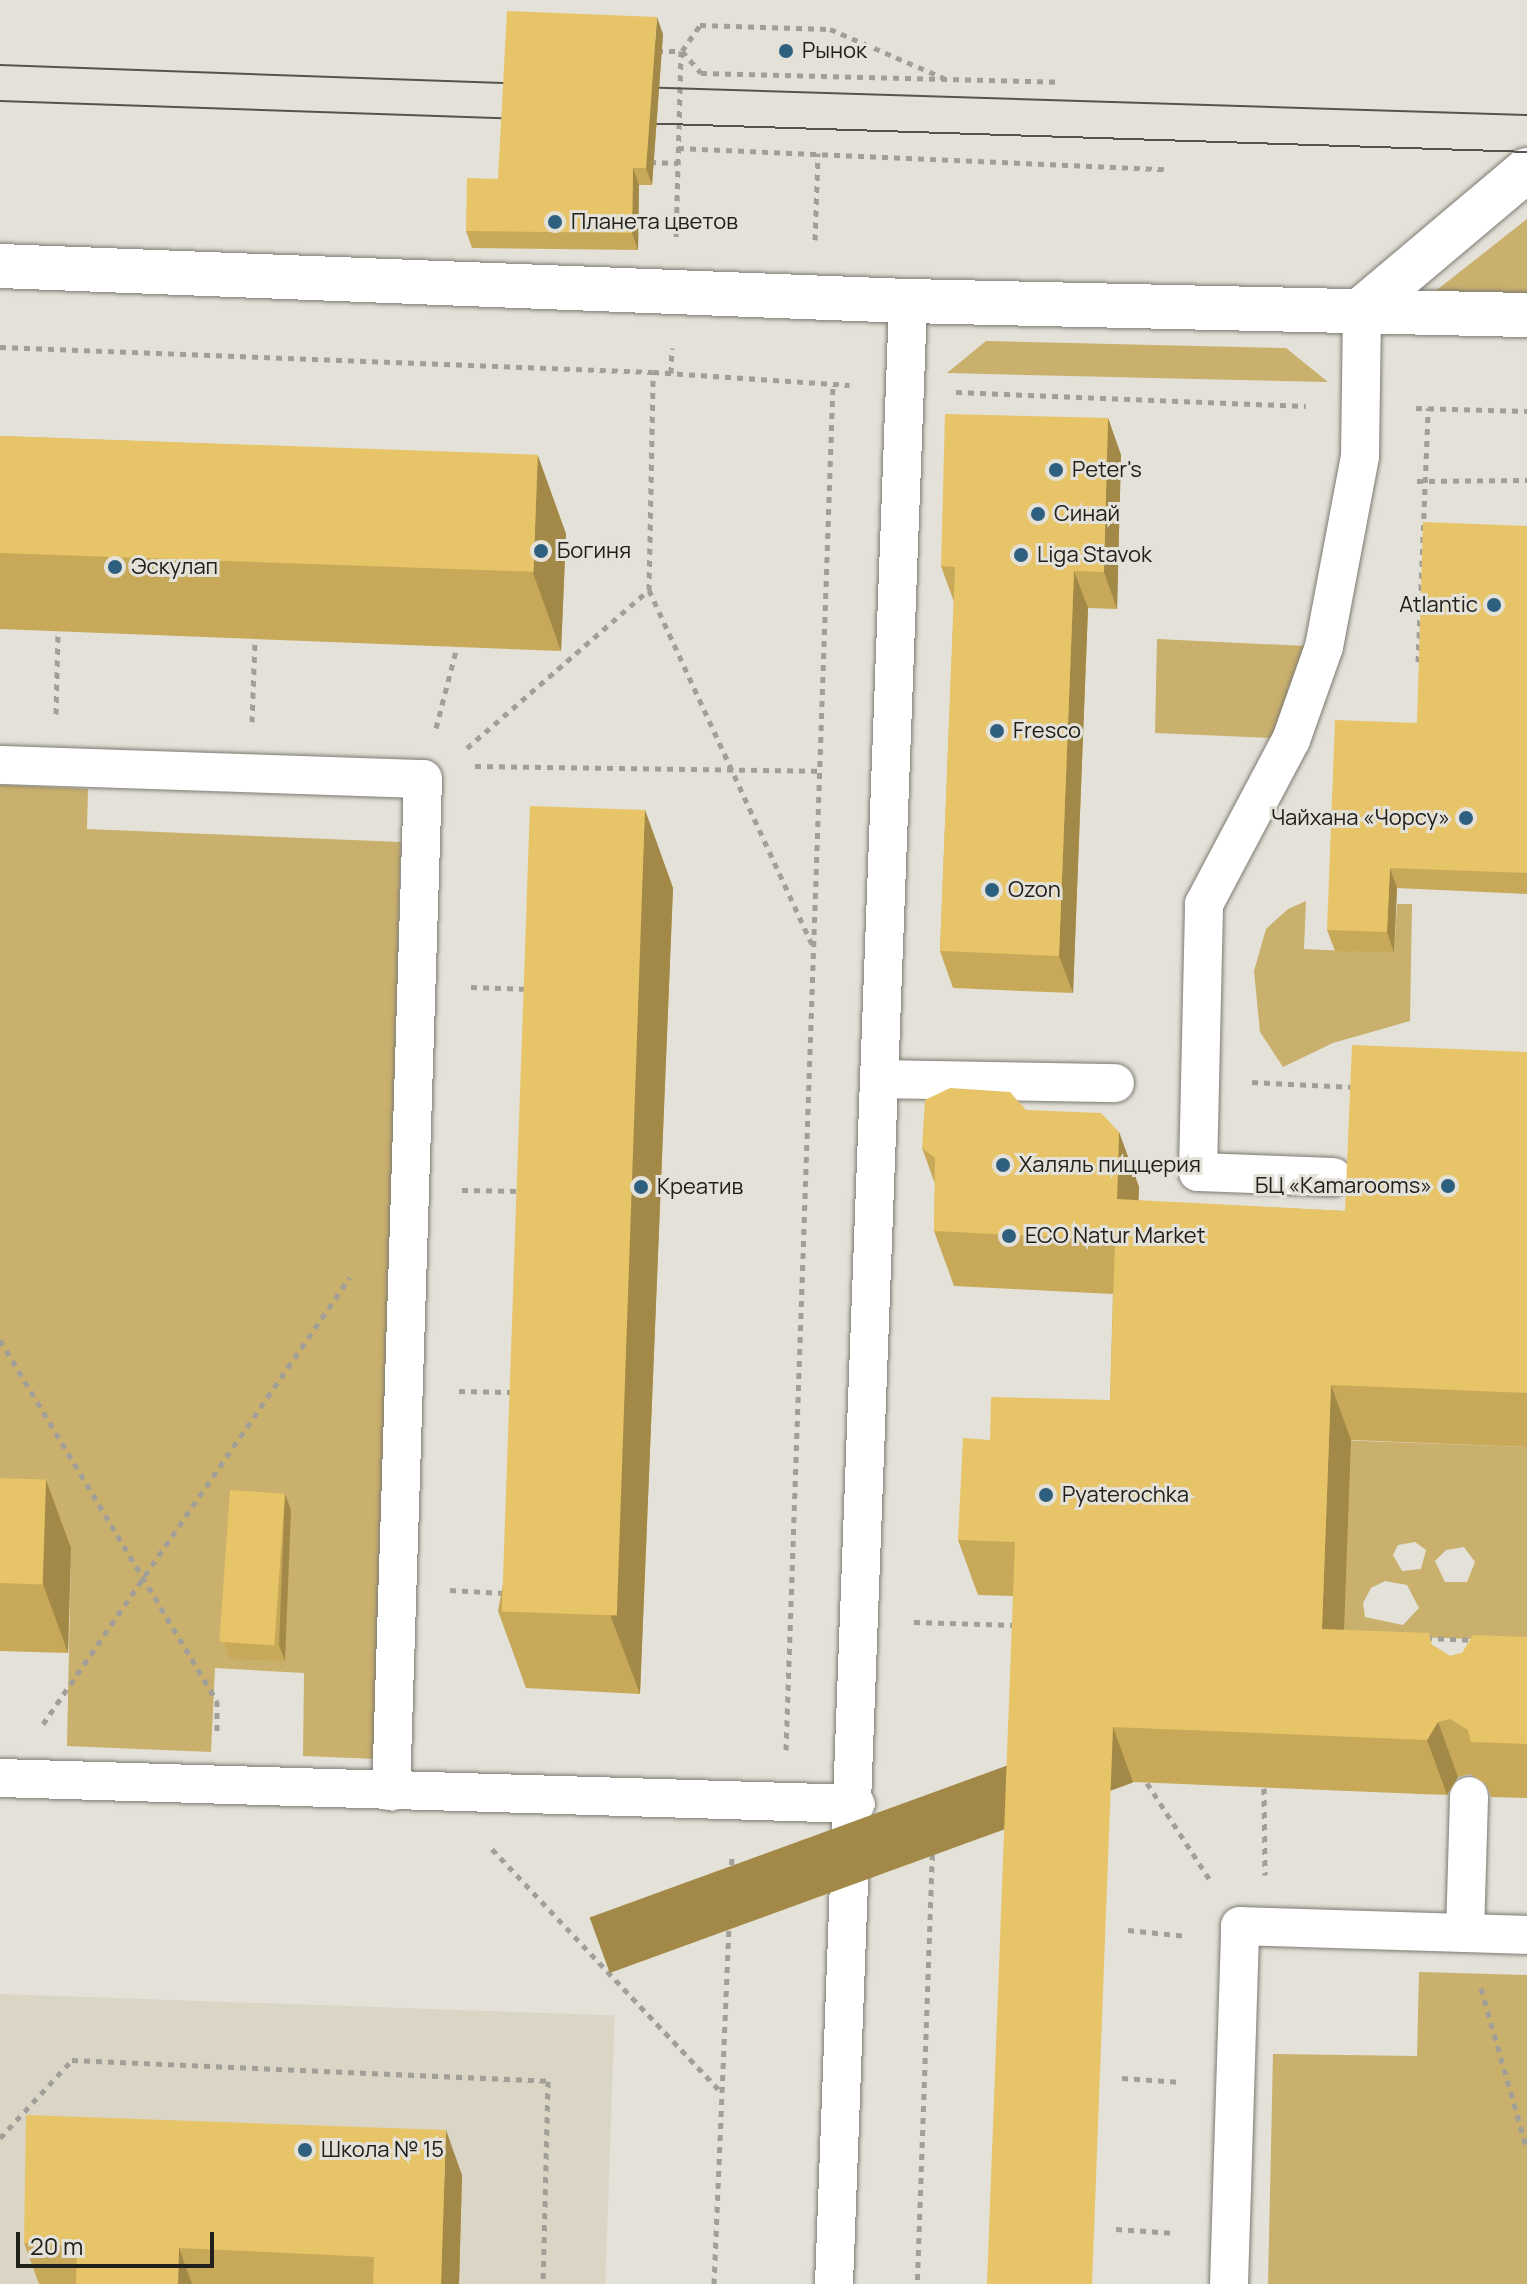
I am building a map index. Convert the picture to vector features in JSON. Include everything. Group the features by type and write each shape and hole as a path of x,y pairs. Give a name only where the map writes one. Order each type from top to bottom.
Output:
{"main road":[{"path":"1362,309 1527,170"},
{"path":"0,266 908,301 1527,315"}],"lane":[{"path":"834,2284 856,1804 908,301"},
{"path":"1333,1177 1198,1172 1204,904 1291,740 1324,647 1360,456 1362,309"},
{"path":"0,765 250,773 435,772 417,985 391,1791"},
{"path":"880,1079 1115,1083"},
{"path":"3,1778 734,1803 856,1804"},
{"path":"1465,1933 1469,1796"},
{"path":"1229,2284 1253,1927 1527,1935"}],"path":[{"path":"676,242 681,51 700,25 830,29 947,80"},
{"path":"647,50 681,51 701,73 1061,82"},
{"path":"678,148 1165,169"},
{"path":"815,248 818,153"},
{"path":"645,162 678,163"},
{"path":"0,347 653,372 857,386"},
{"path":"671,373 672,347"},
{"path":"653,372 649,590 812,945"},
{"path":"785,1803 833,384"},
{"path":"947,391 1527,411"},
{"path":"1418,662 1428,408"},
{"path":"1417,481 1527,480"},
{"path":"1421,571 1430,572"},
{"path":"435,772 649,590"},
{"path":"55,767 58,631"},
{"path":"250,773 255,639"},
{"path":"435,772 457,647"},
{"path":"435,772 818,771"},
{"path":"417,985 539,989"},
{"path":"1199,1080 1370,1087"},
{"path":"411,1189 530,1191"},
{"path":"3,1778 357,1267"},
{"path":"0,1340 217,1701 216,1785"},
{"path":"405,1389 523,1392"},
{"path":"398,1588 515,1593"},
{"path":"909,1622 1019,1625"},
{"path":"1410,1638 1486,1640"},
{"path":"1147,1783 1253,1927"},
{"path":"1253,1927 1264,1788"},
{"path":"438,1793 722,2092"},
{"path":"714,2284 734,1803"},
{"path":"856,1804 934,1806 917,2284"},
{"path":"1465,1933 1527,2150"},
{"path":"0,2138 72,2060 548,2081 543,2284"}],"shaded area":[{"path":"1527,219 1527,296 1433,293"},
{"path":"986,341 1286,348 1328,382 947,373"},
{"path":"1157,639 1306,646 1275,738 1155,733"},
{"path":"0,785 88,789 87,829 401,842 376,1759 303,1756 304,1673 215,1668 211,1752 67,1746 71,1549 0,1546"},
{"path":"1306,901 1304,949 1394,953 1397,904 1412,904 1410,1021 1333,1043 1283,1067 1260,1032 1254,971 1266,929 1288,909"},
{"path":"1281,1438 1527,1447 1527,1692 1472,1639 1274,1632","holes":["1415,1542 1426,1550 1421,1569 1402,1571 1393,1555 1398,1545","1464,1547 1475,1562 1467,1582 1445,1582 1435,1561 1446,1550","1385,1581 1407,1585 1419,1608 1403,1625 1365,1617 1363,1603 1371,1588"]},
{"path":"1419,1972 1527,1975 1527,2284 1268,2284 1273,2054 1417,2056"},
{"name":"Школа № 15","path":"0,1994 615,2015 605,2284 0,2284"}],"building":[{"path":"507,11 657,17 646,168 633,168 632,233 466,231 467,178 498,179"},
{"path":"945,414 1108,418 1104,572 1074,571 1059,956 940,951 955,567 941,566"},
{"path":"0,436 538,455 534,572 0,553"},
{"path":"1423,522 1527,526 1527,873 1390,868 1387,932 1327,930 1335,720 1417,723"},
{"path":"530,806 645,810 617,1616 502,1612"},
{"path":"1352,1045 1527,1052 1527,1393 1331,1385 1322,1629 1429,1633 1432,1645 1450,1656 1462,1653 1473,1635 1527,1637 1527,1744 1471,1742 1468,1730 1450,1719 1438,1722 1427,1740 1113,1727 1092,2284 987,2284 1015,1542 958,1540 963,1438 990,1440 991,1397 1110,1400 1115,1240 934,1231 935,1158 922,1148 925,1100 950,1088 1010,1092 1026,1110 1101,1113 1119,1132 1117,1199 1345,1211"},
{"path":"0,1478 46,1480 42,1585 0,1583"},
{"path":"230,1490 285,1494 274,1645 219,1642"},
{"path":"26,2115 446,2130 441,2284 373,2284 374,2257 179,2248 178,2284 76,2284 77,2246 24,2243"}],"tram line":[{"path":"0,65 527,84"},
{"path":"635,87 1527,115"},
{"path":"0,101 524,119"},
{"path":"636,123 1527,152"}],"place":[{"name":"Рынок","path":"786,51"},
{"name":"Планета цветов","path":"555,222"},
{"name":"Peter's","path":"1056,470"},
{"name":"Синай","path":"1038,514"},
{"name":"Богиня","path":"541,551"},
{"name":"Liga Stavok","path":"1021,555"},
{"name":"Эскулап","path":"115,567"},
{"name":"Atlantic","path":"1494,605"},
{"name":"Fresco","path":"997,731"},
{"name":"Чайхана «Чорсу»","path":"1466,818"},
{"name":"Ozon","path":"992,890"},
{"name":"Халяль пиццерия","path":"1003,1165"},
{"name":"БЦ «Kamarooms»","path":"1448,1186"},
{"name":"Креатив","path":"641,1187"},
{"name":"ECO Natur Market","path":"1009,1236"},
{"name":"Pyaterochka","path":"1046,1495"},
{"name":"Школа № 15","path":"305,2150"}]}
